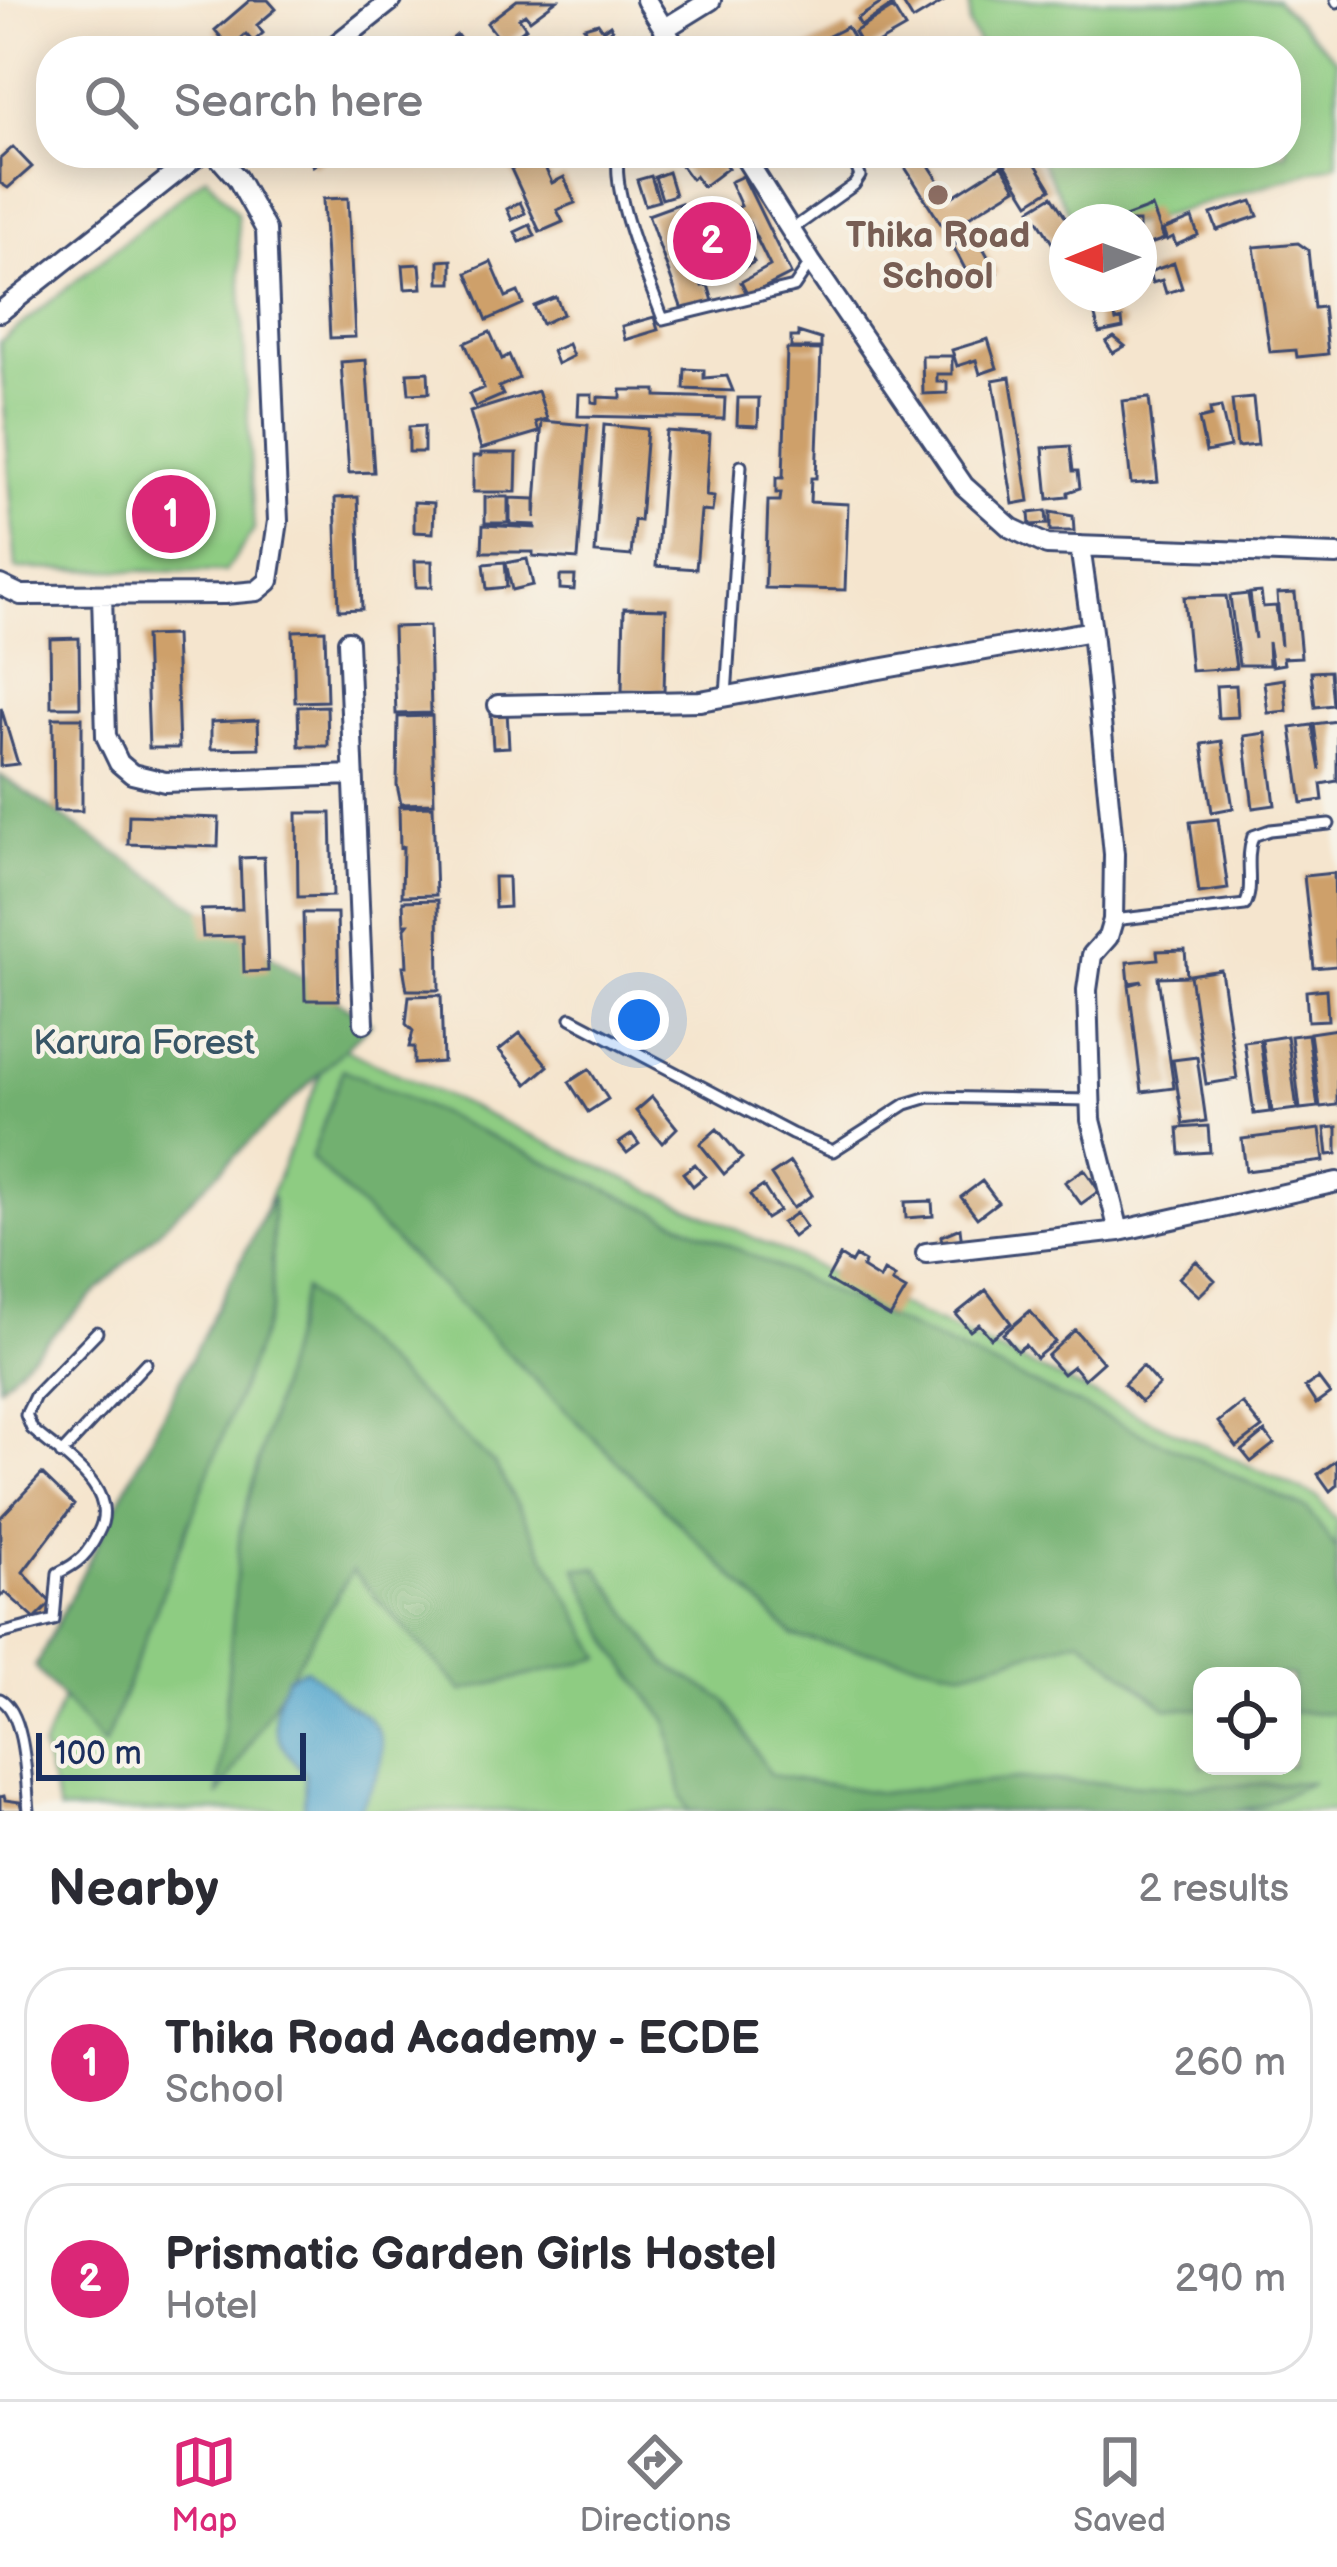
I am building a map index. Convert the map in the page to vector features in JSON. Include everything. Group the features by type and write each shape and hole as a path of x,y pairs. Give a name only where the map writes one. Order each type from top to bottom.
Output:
{"street":[{"path":"347,36 392,0"},
{"path":"646,0 668,36"},
{"path":"664,29 711,0"},
{"path":"0,313 182,168"},
{"path":"0,585 21,595 243,594 263,587 274,566 278,521 266,230 228,168"},
{"path":"751,168 964,486 1011,528 1047,545 1337,556"},
{"path":"1080,546 1114,854 1113,920 1089,968 1090,1100 1095,1147 1119,1231"},
{"path":"102,595 106,736 119,763 132,774 165,782 352,776"},
{"path":"499,704 700,701 1092,631"},
{"path":"348,641 364,1023"},
{"path":"926,1253 1119,1231 1337,1182"}],"lane":[{"path":"616,168 629,225 662,319 794,287 811,262"},
{"path":"790,230 854,185 860,176 857,168"},
{"path":"726,696 741,466"},
{"path":"1113,920 1245,905 1250,897 1246,854 1253,836 1328,824"},
{"path":"571,1018 832,1151 906,1104 929,1097 1090,1100"},
{"path":"0,1634 54,1620 58,1573 83,1559 103,1526 106,1514 101,1493 32,1429 26,1415 28,1406 97,1332"},
{"path":"61,1454 146,1363"},
{"path":"0,1700 13,1710 19,1730 29,1811"}],"green space":[{"path":"970,0 1276,0 1337,60 1337,164 1157,218 1157,204 1064,204 1045,168 1301,168 1301,36 975,36 969,26"},
{"path":"206,176 237,213 254,530 225,572 16,569 0,342"},
{"name":"Karura Forest","path":"0,775 371,1023 0,1386"},
{"path":"333,1044 1319,1498 1337,1521 1337,1811 59,1811 42,1749"},
{"path":"343,1069 1307,1509 1337,1549 1337,1713 1301,1712 1301,1667 1193,1667 1193,1709 1166,1708 1081,1639 964,1671 793,1636 311,1158"},
{"path":"273,1197 272,1307 104,1746 35,1667"},
{"path":"304,1289 495,1465 602,1658 462,1691 352,1571 218,1797 240,1531"},
{"path":"576,1568 597,1568 665,1664 725,1700 770,1775 881,1793 1018,1779 1187,1787 1313,1782 1263,1805 1235,1811 689,1811 668,1722 616,1653"}],"water":[{"path":"306,1669 366,1716 381,1739 380,1763 358,1811 304,1811 305,1773 279,1739 275,1718 287,1677"}],"building":[{"path":"250,0 268,0 276,9 257,25 263,33 260,36 220,36 215,30"},
{"path":"517,0 557,0 530,20 525,14 519,18 526,28 516,36 497,36 487,23"},
{"path":"886,0 900,0 861,26 857,19"},
{"path":"901,0 946,0 913,20"},
{"path":"893,8 905,28 891,36 856,36 854,32"},
{"path":"598,23 603,30 610,25 612,29 603,36 591,36 584,27"},
{"path":"847,27 852,36 829,36"},
{"path":"13,147 32,167 8,188 0,183 0,159"},
{"path":"545,168 552,183 564,177 575,203 557,210 563,222 540,232 511,169"},
{"path":"683,168 728,168 703,187 695,176 691,179"},
{"path":"906,168 931,168 950,198 1004,168 1016,188 964,220 971,232 953,243"},
{"path":"1007,168 1038,168 1051,189 1029,203"},
{"path":"668,172 675,195 662,199 655,177"},
{"path":"651,176 659,201 645,205 637,180"},
{"path":"743,176 791,274 748,296 741,282 770,266 749,223 741,228 732,210 741,206 730,182"},
{"path":"1052,196 1057,204 1049,204 1049,238 1031,209"},
{"path":"348,198 355,337 330,338 323,199"},
{"path":"1252,201 1258,216 1217,230 1211,214"},
{"path":"520,202 525,213 512,220 507,209"},
{"path":"681,203 686,217 680,220 688,243 694,242 700,257 692,260 713,301 683,312 648,215"},
{"path":"731,218 749,244 745,246 754,262 740,270 735,262 720,271 710,252 721,246 712,229"},
{"path":"1192,218 1198,235 1176,245 1173,237 1167,240 1163,230"},
{"path":"530,225 535,236 520,242 515,232"},
{"path":"975,233 997,273 974,286 953,246"},
{"path":"1298,243 1308,250 1314,308 1323,307 1328,354 1297,357 1296,350 1270,352 1254,247"},
{"path":"452,260 452,283 439,283 439,261"},
{"path":"491,262 506,297 518,292 523,304 487,320 467,273"},
{"path":"1174,263 1182,288 1166,293 1162,280 1157,282 1157,269"},
{"path":"420,264 422,288 405,289 403,265"},
{"path":"556,297 563,314 542,324 534,306"},
{"path":"1094,312 1114,312 1116,321 1122,319 1123,328 1099,333"},
{"path":"654,317 658,330 625,340 622,326"},
{"path":"490,332 502,359 509,355 519,378 499,387 503,395 475,407 469,394 484,388 465,343"},
{"path":"798,332 821,339 821,348 791,348 791,337 798,337"},
{"path":"1114,337 1125,346 1113,353 1106,342"},
{"path":"988,339 997,368 980,374 976,360 957,366 952,350"},
{"path":"568,344 573,356 557,364 552,351"},
{"path":"787,349 821,350 816,478 811,478 810,502 848,504 845,590 765,588 768,501 780,501 776,478 783,478"},
{"path":"922,356 952,356 952,374 937,374 937,382 947,382 947,393 923,394"},
{"path":"366,360 374,472 349,473 341,362"},
{"path":"685,369 704,370 704,378 727,376 733,391 684,389"},
{"path":"428,372 429,393 409,394 407,373"},
{"path":"1010,377 1029,501 1013,504 993,380"},
{"path":"621,390 725,398 724,419 578,416 579,394 592,394 592,402 598,403 598,397 621,398"},
{"path":"538,391 547,419 536,422 539,432 481,449 470,412"},
{"path":"738,398 759,398 758,426 737,425"},
{"path":"1149,398 1158,482 1131,484 1122,401"},
{"path":"1253,398 1258,445 1237,447 1232,400"},
{"path":"1221,407 1230,447 1206,452 1199,419"},
{"path":"542,421 588,425 578,559 533,556 533,552 482,552 483,525 535,528 510,524 510,498 535,499 535,518"},
{"path":"604,425 647,429 640,521 634,520 631,556 595,553"},
{"path":"424,426 424,452 409,452 409,427"},
{"path":"666,431 710,434 706,496 714,497 712,512 701,511 696,569 656,566"},
{"path":"1070,446 1080,488 1068,492 1068,497 1048,499 1043,448"},
{"path":"517,453 516,492 473,492 473,456"},
{"path":"358,497 362,609 339,610 335,498"},
{"path":"485,497 508,497 508,523 485,523"},
{"path":"414,502 434,503 433,533 414,532"},
{"path":"1046,511 1047,524 1030,525 1029,513"},
{"path":"1050,512 1073,516 1074,531 1050,531"},
{"path":"527,559 533,585 512,590 506,563"},
{"path":"415,561 432,561 432,587 416,587"},
{"path":"505,562 507,587 487,589 484,564"},
{"path":"560,576 575,576 574,590 560,589"},
{"path":"1261,592 1263,607 1276,606 1281,646 1277,594 1295,593 1301,657 1283,658 1284,664 1272,666 1268,642 1269,665 1239,665 1230,596 1248,594 1255,639 1250,593"},
{"path":"1226,596 1236,668 1191,671 1184,597"},
{"path":"624,608 666,609 664,692 622,691"},
{"path":"429,626 431,713 396,714 393,627"},
{"path":"325,630 327,701 295,702 293,631"},
{"path":"175,635 179,748 149,748 145,636"},
{"path":"79,638 80,707 51,707 50,639"},
{"path":"1330,671 1333,705 1315,707 1311,672"},
{"path":"1284,679 1287,711 1268,713 1264,682"},
{"path":"1236,685 1238,717 1218,718 1216,686"},
{"path":"327,706 328,746 299,746 298,707"},
{"path":"1,708 18,764 0,766"},
{"path":"507,711 509,747 493,748 491,712"},
{"path":"432,716 434,803 401,804 398,717"},
{"path":"53,718 82,718 82,811 54,811"},
{"path":"258,720 259,748 211,749 211,722"},
{"path":"1337,721 1337,781 1321,784 1323,800 1302,803 1291,728 1312,725 1320,770 1314,724"},
{"path":"1266,733 1275,805 1253,808 1244,736"},
{"path":"1222,741 1233,808 1212,812 1202,744"},
{"path":"433,806 436,895 402,896 399,807"},
{"path":"297,813 331,813 333,896 298,897"},
{"path":"129,815 219,818 218,847 128,844"},
{"path":"1218,819 1228,889 1199,893 1190,822"},
{"path":"264,857 268,971 244,972 243,936 203,937 201,910 242,909 240,858"},
{"path":"1334,873 1337,966 1314,968 1304,876"},
{"path":"494,877 508,877 509,907 495,908"},
{"path":"438,900 439,990 407,990 403,966 407,966 408,924 404,924 403,901"},
{"path":"303,913 337,913 339,1000 305,1000"},
{"path":"1185,950 1187,976 1158,977 1174,1088 1142,1092 1129,985 1143,981 1129,983 1127,962 1158,959 1157,951"},
{"path":"1221,970 1237,1079 1206,1084 1190,975"},
{"path":"1326,989 1328,1020 1308,1021 1306,991"},
{"path":"441,995 443,1062 414,1064 414,1047 409,1047 413,1031 406,1024 409,996"},
{"path":"1337,1029 1337,1105 1320,1107 1310,1033"},
{"path":"520,1033 548,1066 527,1084 499,1050"},
{"path":"1308,1034 1318,1107 1300,1109 1291,1036"},
{"path":"1287,1036 1297,1109 1272,1112 1262,1040"},
{"path":"1260,1040 1270,1112 1254,1114 1244,1042"},
{"path":"1197,1057 1206,1121 1183,1124 1173,1060"},
{"path":"589,1069 608,1099 588,1112 569,1082"},
{"path":"652,1097 677,1128 662,1143 636,1111"},
{"path":"1208,1126 1210,1152 1180,1154 1178,1128"},
{"path":"1337,1127 1337,1154 1328,1155 1325,1128"},
{"path":"717,1129 742,1158 724,1174 700,1144"},
{"path":"1320,1129 1324,1161 1246,1171 1242,1139"},
{"path":"632,1134 639,1144 627,1153 619,1143"},
{"path":"790,1162 812,1195 793,1208 771,1175"},
{"path":"695,1164 705,1176 693,1186 683,1173"},
{"path":"1084,1169 1099,1191 1081,1204 1065,1182"},
{"path":"982,1181 998,1202 977,1218 961,1197"},
{"path":"763,1186 779,1211 766,1219 750,1195"},
{"path":"932,1201 933,1216 906,1218 905,1202"},
{"path":"796,1213 806,1227 793,1237 782,1223"},
{"path":"960,1228 962,1245 943,1248 941,1236"},
{"path":"840,1256 851,1263 855,1256 865,1262 862,1268 880,1279 884,1271 906,1290 890,1317 827,1280"},
{"path":"1196,1261 1215,1280 1199,1296 1179,1278"},
{"path":"986,1290 1011,1323 991,1338 979,1324 970,1331 956,1314"},
{"path":"1030,1311 1055,1342 1036,1358 1025,1345 1017,1351 1003,1334"},
{"path":"1075,1330 1103,1362 1084,1379 1073,1366 1063,1374 1047,1356"},
{"path":"1142,1366 1159,1385 1141,1402 1124,1384"},
{"path":"1318,1378 1330,1394 1316,1404 1305,1387"},
{"path":"1242,1403 1262,1428 1237,1447 1218,1422"},
{"path":"1265,1432 1274,1444 1251,1462 1242,1451"},
{"path":"1337,1460 1337,1485 1330,1491 1318,1474"},
{"path":"42,1474 74,1505 23,1572 51,1603 35,1619 5,1592 0,1597 0,1518"},
{"path":"0,1797 20,1802 22,1811 0,1811"}],"place":[{"name":"Thika Road School","path":"938,195"},
{"name":"Prismatic Garden Girls Hostel","path":"712,241"},
{"name":"Thika Road Academy - ECDE","path":"171,514"}]}
